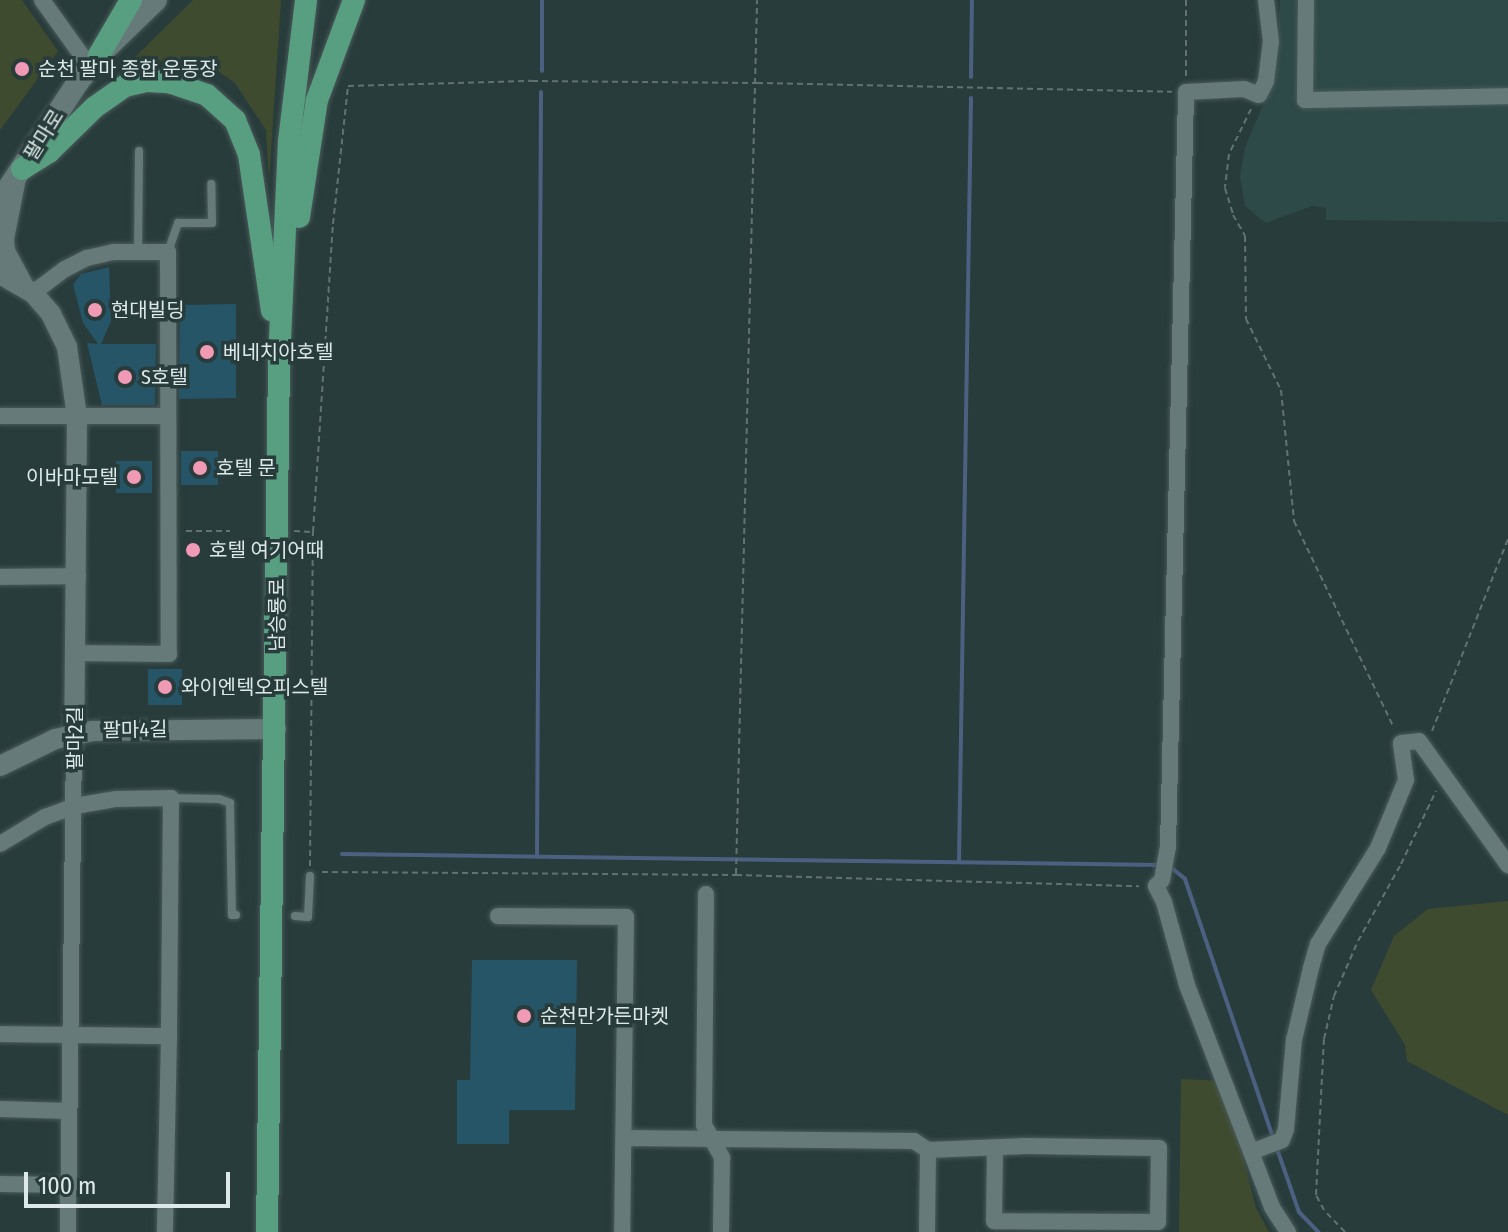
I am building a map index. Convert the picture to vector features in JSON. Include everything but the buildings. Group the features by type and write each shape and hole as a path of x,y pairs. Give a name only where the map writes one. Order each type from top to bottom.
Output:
{"main road":[{"path":"95,61 131,0"},
{"name":"팔마로","path":"0,201 13,176 95,61 156,0"},
{"name":"남승룡로","path":"267,1232 279,361 289,141 306,0"},
{"path":"279,361 317,100 354,0"},
{"path":"13,176 49,152 95,107 125,86 147,81 169,82 218,101 235,120 249,155 279,361"}],"street":[{"path":"42,0 95,61"},
{"path":"1266,0 1271,42 1266,81 1259,95 1244,89 1186,92 1167,858 1159,883 1187,985 1255,1151 1272,1207 1288,1232"},
{"path":"1306,0 1305,100 1508,96"},
{"path":"13,176 5,251 28,289"},
{"path":"0,286 28,289 87,258 138,251 168,252 169,654 76,653"},
{"name":"팔마2길","path":"0,274 28,289 51,314 67,347 77,416 78,576 68,1232"},
{"path":"0,416 168,416"},
{"path":"0,577 78,576"},
{"name":"팔마4길","path":"0,766 43,744 74,734 114,730 276,729"},
{"path":"1255,1151 1282,1140 1286,1129 1294,1040 1318,944 1378,848 1406,780 1401,743 1419,741 1508,865"},
{"path":"0,844 45,817 75,806 116,799 171,798 165,1232"},
{"path":"706,894 704,1125 722,1158 721,1232"},
{"path":"498,916 626,917 622,1232"},
{"path":"0,1034 169,1036"},
{"path":"0,1109 69,1111"},
{"path":"624,1138 914,1141 928,1150 1001,1149 1159,1148 1158,1222 994,1221 1001,1149"},
{"path":"927,1232 928,1150"},
{"path":"0,1184 69,1185"}],"lane":[{"path":"138,251 139,151"},
{"path":"168,252 178,223 212,223 211,184"},
{"path":"171,798 219,799 230,803 232,915 236,915"},
{"path":"295,916 308,917 310,876"}],"path":[{"path":"736,875 757,0"},
{"path":"1159,883 327,870 310,876 313,532 333,224 348,86 532,81 1186,92 1186,0"},
{"path":"1259,95 1232,145 1225,172 1227,200 1245,236 1246,319 1281,390 1294,521 1401,743"},
{"path":"169,531 230,531"},
{"path":"294,531 313,532"},
{"path":"1419,741 1430,735 1508,539"},
{"path":"1345,1232 1324,1210 1316,1195 1324,1039 1334,996 1358,941 1401,864 1443,775"}],"shaded area":[{"path":"1280,0 1508,0 1508,222 1326,220 1326,208 1312,206 1266,223 1245,206 1240,177 1245,147 1275,77"}],"green space":[{"name":"순천 팔마 종합 운동장","path":"0,0 22,0 58,51 0,130"},
{"path":"193,0 281,0 269,181 266,130 235,83 218,71 170,60 123,69"},
{"path":"1508,901 1508,1115 1407,1061 1405,1045 1371,990 1394,936 1428,909"},
{"path":"1181,1079 1224,1081 1256,1208 1269,1232 1179,1232"}],"waterway":[{"path":"542,0 542,71"},
{"path":"971,77 972,0"},
{"path":"537,857 541,92"},
{"path":"959,862 971,98"},
{"path":"342,854 1159,865"},
{"path":"1168,865 1185,879 1273,1138"},
{"path":"1276,1146 1299,1212 1318,1232"}],"place":[{"name":"순천 팔마 종합 운동장","path":"22,69"},
{"name":"현대빌딩","path":"95,310"},
{"name":"베네치아호텔","path":"207,352"},
{"name":"S호텔","path":"125,377"},
{"name":"호텔 문","path":"200,468"},
{"name":"이바마모텔","path":"134,477"},
{"name":"호텔 여기어때","path":"193,550"},
{"name":"와이엔텍오피스텔","path":"165,687"},
{"name":"순천만가든마켓","path":"524,1016"}]}
